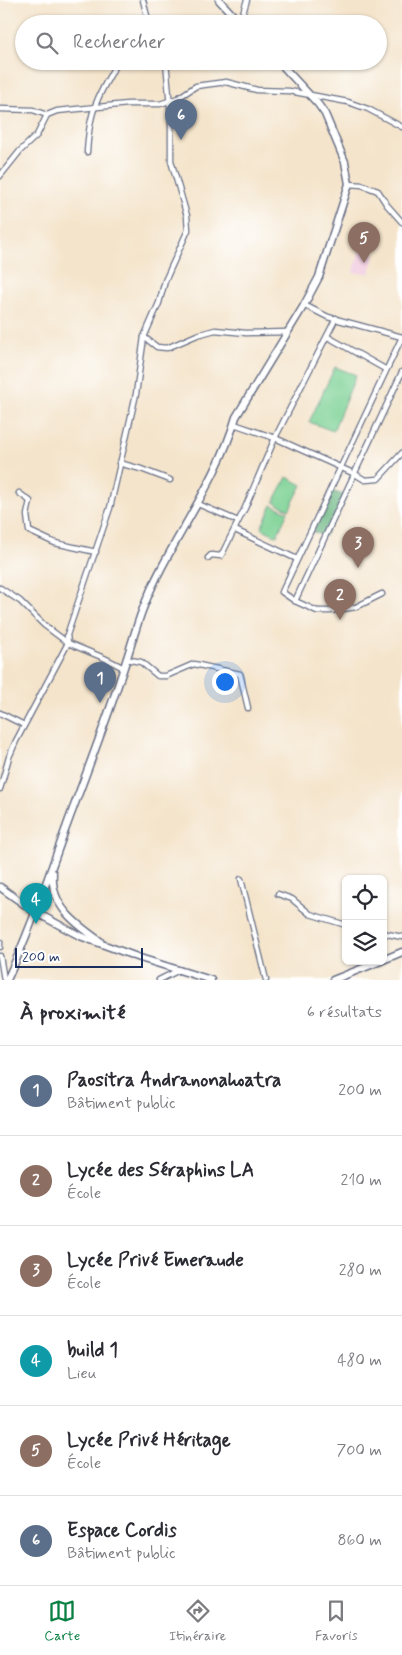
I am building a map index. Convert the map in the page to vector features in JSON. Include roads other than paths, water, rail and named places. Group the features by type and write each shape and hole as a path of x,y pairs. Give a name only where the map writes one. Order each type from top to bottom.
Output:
{"street":[{"path":"143,0 147,15"},
{"path":"219,0 233,15"},
{"path":"243,15 247,0"},
{"path":"87,152 88,133 93,108 112,70"},
{"path":"0,789 9,757 68,643 68,631 110,508 136,394 144,337 159,303 165,281 188,230 187,216 171,161 170,101 167,70"},
{"path":"6,980 35,912 78,798 124,668 142,610 158,576 198,504 232,431 236,418 319,277 349,184 345,162 331,125 310,94 287,70"},
{"path":"0,109 33,110 47,115 57,111 160,104 170,101 196,86 226,82 264,91 289,91 310,94 359,105 402,127"},
{"path":"0,176 20,151 37,135 47,115"},
{"path":"349,184 362,185 378,191 402,222"},
{"path":"304,305 328,317 402,337 385,369 341,469 282,592 295,601 317,611 356,607 382,594"},
{"path":"208,558 211,555 221,556 275,438 328,338 336,318"},
{"path":"144,337 157,347 168,348 197,335 215,330 246,333 287,332"},
{"path":"328,338 385,369"},
{"path":"295,601 402,372"},
{"path":"234,424 275,438 365,480 373,481 378,479 402,453"},
{"path":"119,463 170,480"},
{"path":"19,493 30,500 27,515 29,531 55,543 96,552"},
{"path":"198,504 238,521"},
{"path":"234,530 297,559"},
{"path":"0,588 20,601 44,625 68,643 124,668"},
{"path":"126,659 141,662 158,676 166,676 194,664 240,674 248,708"},
{"path":"0,713 24,725"},
{"path":"53,866 56,898 62,909 70,918 105,945"},
{"path":"241,879 266,980"},
{"path":"0,887 35,912 80,936 177,971 211,980"},
{"path":"278,894 292,899 310,914 342,924"},
{"path":"387,934 402,936"},
{"path":"0,942 0,947"},
{"path":"387,959 402,952"},
{"path":"0,956 6,980"},
{"path":"333,980 372,965"},
{"path":"159,980 177,971"}],"place":[{"name":"Espace Cordis","path":"181,140"},
{"name":"Lycée Privé Héritage","path":"364,263"},
{"name":"Lycée Privé Emeraude","path":"358,568"},
{"name":"Lycée des Séraphins LA","path":"340,620"},
{"name":"Paositra Andranonahoatra","path":"100,703"},
{"name":"build 1","path":"36,924"}]}
